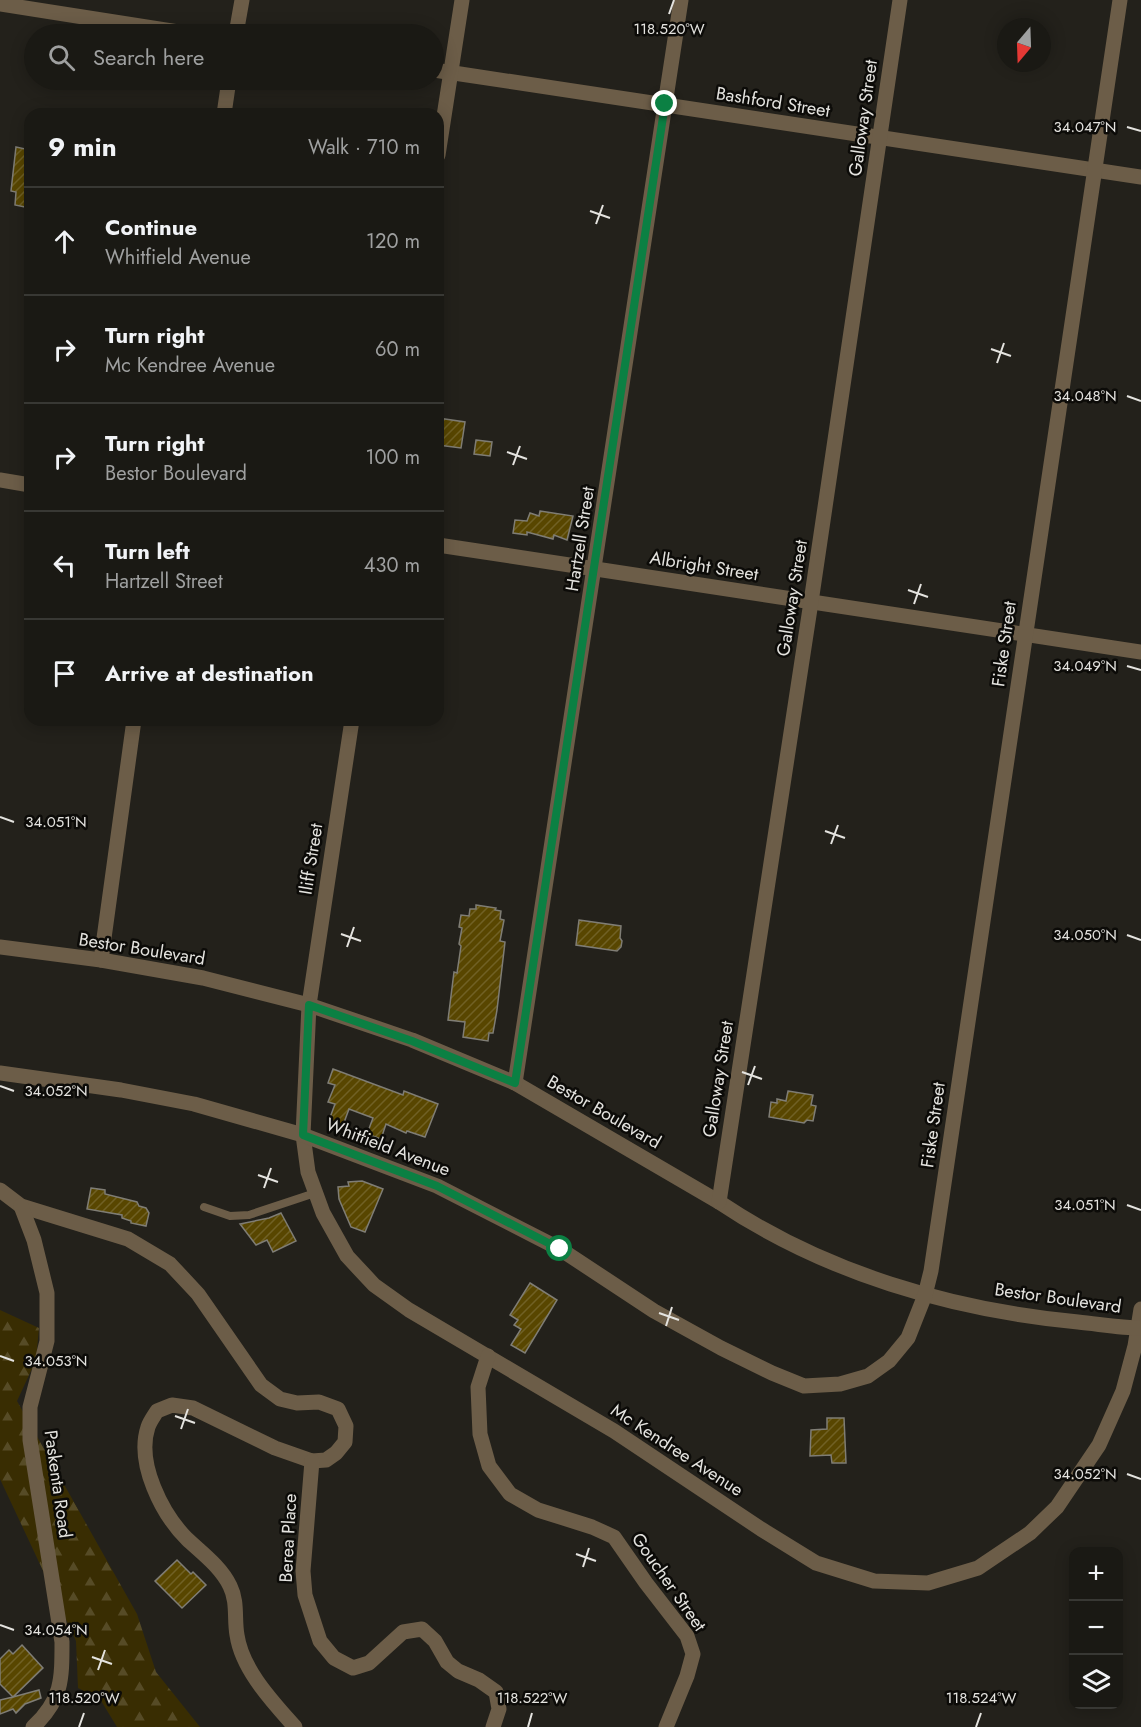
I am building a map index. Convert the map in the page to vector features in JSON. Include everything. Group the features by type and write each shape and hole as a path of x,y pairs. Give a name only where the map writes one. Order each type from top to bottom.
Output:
{"street":[{"path":"238,24 242,0"},
{"path":"444,114 462,0"},
{"name":"Hartzell Street","path":"515,1083 681,0"},
{"name":"Galloway Street","path":"719,1202 900,0"},
{"name":"Fiske Street","path":"925,1294 933,1259 1120,0"},
{"path":"0,4 127,24"},
{"name":"Bashford Street","path":"444,72 1141,177"},
{"path":"225,108 228,90"},
{"path":"0,480 24,483"},
{"name":"Albright Street","path":"444,546 1141,652"},
{"path":"101,960 133,726"},
{"name":"Iliff Street","path":"309,1005 351,726"},
{"name":"Bestor Boulevard","path":"0,947 101,960 203,978 309,1005 412,1041 515,1083 748,1221 801,1250 861,1274 925,1294 1026,1317 1140,1328"},
{"name":"Mc Kendree Avenue","path":"309,1005 303,1135 308,1172 322,1213 347,1256 374,1285 409,1310 614,1431 816,1563 874,1581 928,1583 978,1568 1030,1533 1057,1507 1099,1445 1123,1391 1140,1328 1141,1309"},
{"name":"Whitfield Avenue","path":"0,1073 121,1090 194,1104 303,1135 437,1186 560,1249 654,1311 721,1348 804,1386 840,1384 868,1376 889,1361 908,1338 925,1294"},
{"path":"0,1190 21,1206 128,1239 170,1264 198,1294 261,1385 280,1399 297,1403 319,1402 338,1409 346,1426 345,1442 336,1454 326,1460 312,1461 275,1448 193,1408 172,1405 157,1411 148,1427 145,1458 152,1483 165,1510 185,1537 211,1561 230,1586 236,1608 237,1636 247,1666 295,1727"},
{"name":"Paskenta Road","path":"21,1206 34,1240 47,1293 47,1341 30,1407 30,1440 62,1642 62,1669 58,1695 44,1716 33,1727"},
{"name":"Goucher Street","path":"488,1356 478,1387 480,1434 489,1466 510,1494 538,1510 592,1527 614,1537 687,1636 693,1654 687,1676 666,1727"},
{"name":"Berea Place","path":"312,1461 303,1571 305,1595 320,1641 334,1658 353,1668 369,1663 403,1632 422,1629 435,1641 447,1662 458,1671 479,1680 496,1692 499,1708 493,1727"}],"lane":[{"path":"204,1207 230,1216 249,1215 315,1193"}],"green space":[{"path":"0,1310 39,1328 36,1360 17,1401 137,1614 156,1672 200,1727 117,1727 100,1699 78,1688 76,1641 0,1479"}],"building":[{"path":"16,147 24,149 24,207 15,205 16,192 11,191"},
{"path":"444,419 465,422 461,448 444,446"},
{"path":"476,440 492,442 490,456 474,454"},
{"path":"540,511 573,516 567,540 554,535 553,539 527,532 527,535 513,533 515,520 527,521 530,513 539,516"},
{"path":"476,905 496,908 495,910 501,911 500,919 504,920 500,941 505,942 497,1010 493,1033 489,1033 488,1041 463,1037 465,1022 448,1020 454,972 457,973 461,946 459,944 462,928 459,927 461,915 469,916 470,909 476,909"},
{"path":"579,920 621,926 621,947 617,951 576,945"},
{"path":"333,1069 403,1095 404,1091 438,1104 425,1137 407,1131 406,1133 386,1124 381,1139 367,1134 373,1118 349,1109 342,1128 328,1123 335,1104 328,1102 335,1085 328,1083"},
{"path":"788,1091 813,1095 811,1105 816,1106 813,1121 807,1120 804,1123 769,1117 771,1102 777,1103 777,1099 786,1101"},
{"path":"362,1181 383,1189 365,1232 351,1227 339,1199 338,1187 349,1186 348,1182"},
{"path":"91,1188 105,1190 105,1194 137,1202 139,1206 146,1208 149,1213 146,1226 131,1223 122,1218 122,1215 87,1209"},
{"path":"281,1213 296,1241 273,1252 267,1240 256,1245 240,1224 269,1218"},
{"path":"530,1283 557,1300 525,1353 511,1345 521,1329 514,1325 518,1320 510,1315"},
{"path":"827,1418 844,1418 846,1463 832,1463 831,1455 810,1456 811,1430 827,1429"},
{"path":"177,1560 206,1585 182,1608 155,1581"},
{"path":"22,1645 43,1668 13,1697 0,1684 0,1659 9,1650 13,1654"},
{"path":"39,1690 41,1698 25,1704 16,1713 13,1709 0,1714 0,1700"}],"route":[{"path":"560,1249 437,1186 303,1135 309,1005 412,1041 515,1083 665,104"}]}
